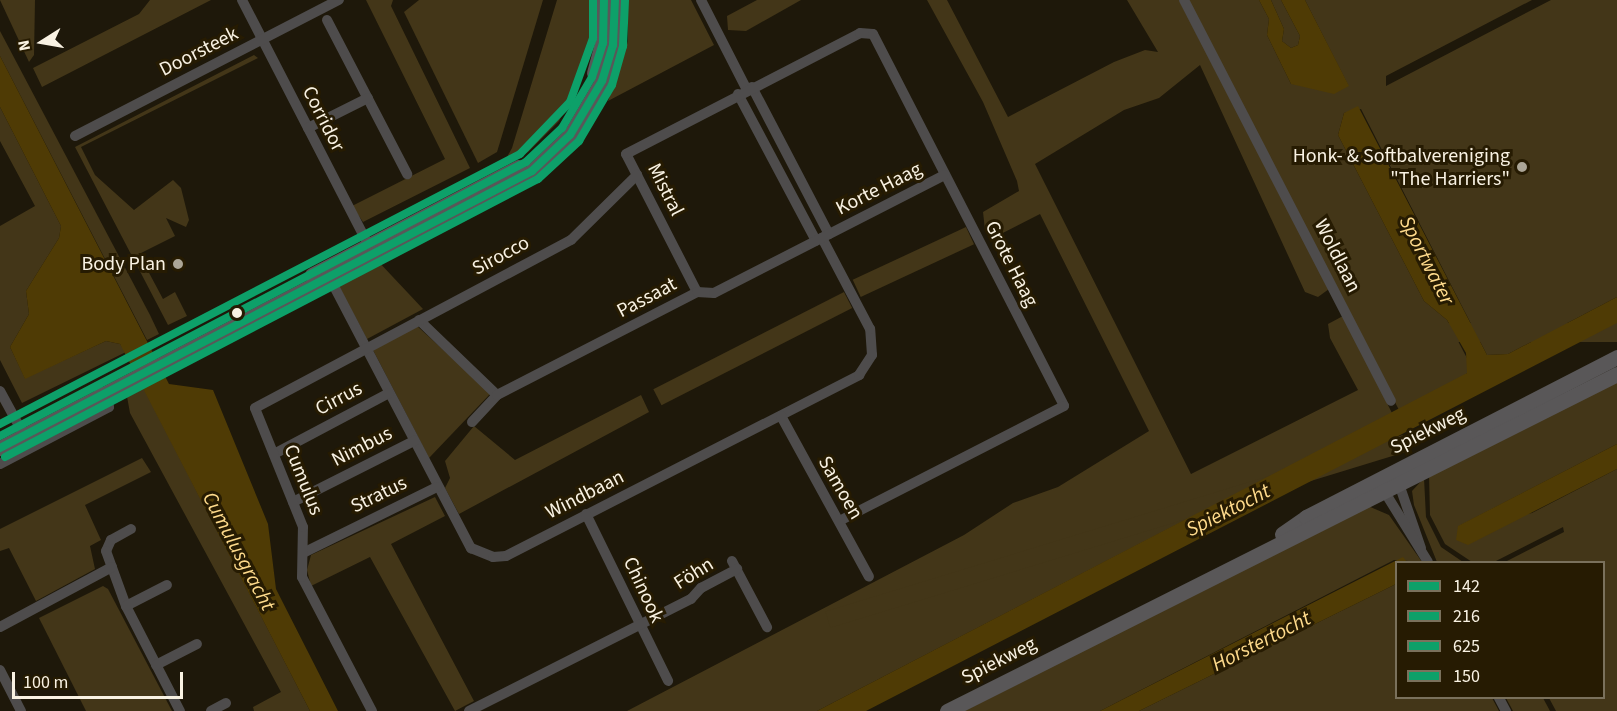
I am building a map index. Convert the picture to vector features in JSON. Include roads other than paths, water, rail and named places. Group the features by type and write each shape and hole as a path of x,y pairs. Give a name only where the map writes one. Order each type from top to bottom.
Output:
{"street":[{"name":"Corridor","path":"242,0 371,250"},
{"name":"Doorsteek","path":"75,136 339,0"},
{"path":"0,448 21,431 371,250 504,176 544,149 579,108 593,78 603,40 604,0"},
{"path":"371,250 507,186 550,157 587,112 602,81 613,45 615,0"},
{"name":"Windbaan","path":"327,273 437,487 471,548 493,557 506,556 859,375 872,355 870,329 701,0"},
{"name":"Woldlaan","path":"1184,0 1391,401"},
{"path":"327,20 407,174"},
{"name":"Grote Haag","path":"746,90 867,32 873,34 1064,406 841,520"},
{"name":"Windbaan","path":"746,90 822,238"},
{"name":"Mistral","path":"697,292 627,154 746,90"},
{"path":"308,128 368,98"},
{"name":"Sirocco","path":"366,348 571,240 637,175"},
{"name":"Korte Haag","path":"822,238 945,175"},
{"name":"Passaat","path":"472,422 497,395 697,292 714,293 822,238"},
{"path":"418,320 497,395"},
{"name":"Cumulus","path":"366,348 255,408 303,527 305,552 300,564 302,577 372,711"},
{"name":"Spiekweg","path":"1398,479 1617,357"},
{"name":"Spiekweg","path":"947,711 1382,487 1617,374"},
{"path":"0,464 109,407 99,390"},
{"path":"0,391 21,431"},
{"name":"Cirrus","path":"274,454 389,393"},
{"name":"Samoen","path":"781,416 831,514 841,520 869,577"},
{"path":"0,436 21,431"},
{"name":"Nimbus","path":"294,502 414,441"},
{"path":"1398,479 1422,551"},
{"name":"Stratus","path":"305,552 437,487"},
{"path":"1382,487 1427,561"},
{"name":"Chinook","path":"586,514 637,623 668,681"},
{"path":"131,529 111,540 106,551 126,606 180,711"},
{"name":"Föhn","path":"637,623 691,599 701,588 735,565 767,627"},
{"path":"0,627 112,567"},
{"path":"126,606 167,585"},
{"path":"469,711 637,623"},
{"path":"156,665 197,644"},
{"path":"0,670 21,711"},
{"path":"211,711 226,703"}],"water":[{"path":"1259,0 1271,0 1284,29 1282,41 1291,48 1298,45 1300,36 1281,0 1305,0 1349,86 1334,94 1291,84 1267,35 1269,19"},
{"name":"Cumulusgracht","path":"0,56 169,384 213,390 268,524 276,589 338,711 310,711 120,344 106,341 25,379 10,347 29,314 26,291 59,238 61,226 0,107"},
{"path":"1358,106 1487,355 1508,354 1617,297 1617,323 866,711 817,711 1467,373 1466,353 1447,320 1424,301 1338,135 1344,113"},
{"path":"1617,444 1617,469 1468,545 1456,540 1458,526"},
{"name":"Horstertocht","path":"1395,561 1395,584 1139,711 1100,711"}],"place":[{"name":"Honk- & Softbalvereniging \"The Harriers\"","path":"1522,167"},
{"name":"Body Plan","path":"178,264"}],"water label":[{"name":"Sportwater","path":"1427,260"},
{"name":"Spiektocht","path":"1228,510"}]}
